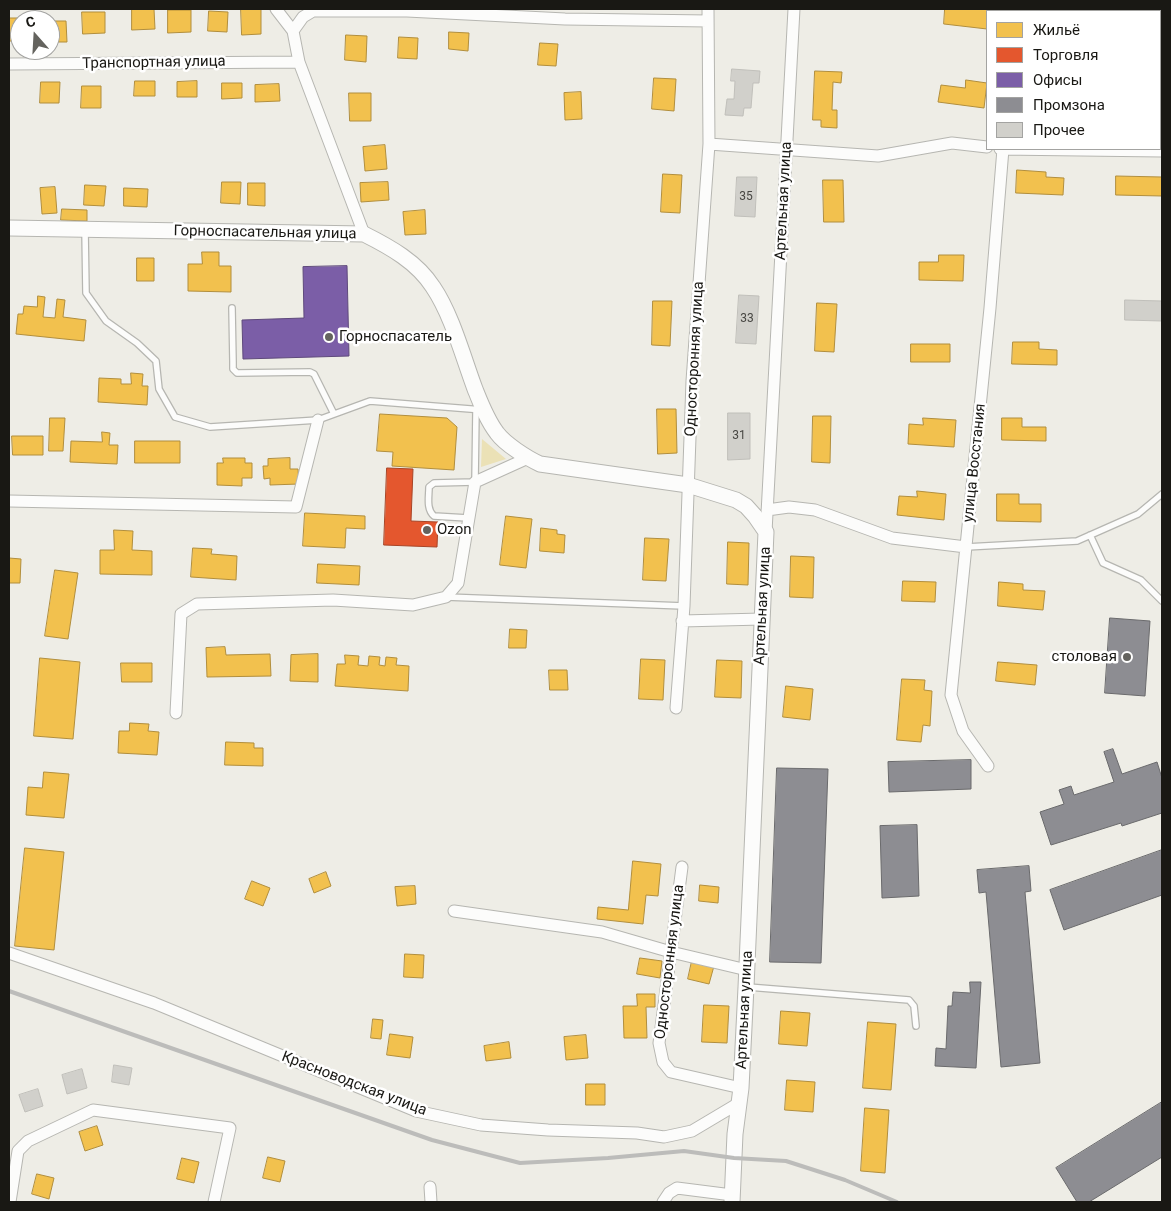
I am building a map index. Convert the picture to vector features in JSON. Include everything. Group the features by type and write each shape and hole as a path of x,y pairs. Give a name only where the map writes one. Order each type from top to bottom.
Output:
{"main road":[{"name":"Горноспасательная улица","path":"9,228 364,234 385,245 417,267 433,286 445,309 480,410 497,434 528,458 540,464 688,485 736,500 746,506 766,532"},
{"name":"Артельная улица","path":"732,1198 747,970 766,532"}],"street":[{"path":"276,9 293,31 299,62 364,234"},
{"name":"Односторонняя улица","path":"676,708 684,606 692,381 709,144 708,9"},
{"name":"Артельная улица","path":"766,532 794,9"},
{"path":"293,31 302,17 313,11 406,11 565,19 708,21"},
{"name":"Транспортная улица","path":"9,64 299,62"},
{"path":"709,144 878,156 952,143 986,147"},
{"name":"улица Восстания","path":"988,766 963,731 951,695 990,308 1002,150"},
{"path":"1082,150 1162,151"},
{"path":"9,501 296,507 318,420"},
{"path":"176,713 181,614 198,604 333,600 413,605 446,597 458,583 475,482 528,458"},
{"path":"767,510 789,507 815,510 892,538 966,547"},
{"path":"682,621 762,619"},
{"name":"Односторонняя улица","path":"682,867 659,1043 663,1062 671,1072 740,1095"},
{"path":"454,911 602,932 671,952 747,970"},
{"name":"Красноводская улица","path":"9,953 154,1003 416,1111 481,1125 548,1130 637,1133 664,1137 692,1131 740,1095"},
{"path":"10,1202 18,1151 28,1141 94,1110 230,1128 214,1202"},
{"path":"9,1150 17,1164"},
{"path":"430,1187 431,1202"},
{"path":"662,1202 669,1193 677,1188 732,1198"}],"lane":[{"path":"85,230 86,292 106,321 137,343 156,361 159,389 175,417 210,427 318,420 370,401 480,410 475,482 434,483 429,487 430,512 434,516 468,518"},
{"path":"232,308 233,369 237,373 310,372 314,374 334,414"},
{"path":"966,547 1077,540 1138,514 1162,494"},
{"path":"1090,535 1104,563 1141,580 1162,601"},
{"path":"446,597 684,606"},
{"path":"746,987 908,1000 914,1006 916,1026"}],"shaded area":[{"path":"482,439 506,459 481,467"}],"building: Жильё":[{"path":"132,9 154,9 155,29 132,30"},
{"path":"241,9 261,9 261,34 242,35"},
{"path":"945,9 989,9 986,10 986,29 944,24"},
{"path":"1068,9 1079,10 1053,10"},
{"path":"168,10 191,10 191,32 168,33"},
{"path":"209,11 228,12 227,32 208,31"},
{"path":"82,12 105,12 105,33 83,34"},
{"path":"9,18 10,18 10,41"},
{"path":"60,21 66,21 67,42 60,42"},
{"path":"449,32 469,33 468,51 449,49"},
{"path":"346,35 367,36 366,62 345,60"},
{"path":"399,37 418,38 417,59 398,58"},
{"path":"540,43 558,44 556,66 538,65"},
{"path":"815,71 842,72 841,83 833,82 832,110 837,110 837,128 821,127 821,120 813,120"},
{"path":"654,78 676,79 674,111 652,109"},
{"path":"966,80 986,83 984,108 938,102 941,85 965,88"},
{"path":"135,81 155,81 155,96 134,96"},
{"path":"197,81 197,97 177,97 177,82"},
{"path":"41,82 60,82 59,103 40,103"},
{"path":"222,83 242,83 242,98 222,99"},
{"path":"279,84 280,101 255,102 255,85"},
{"path":"1161,85 1162,85 1161,118"},
{"path":"82,86 101,86 101,108 81,108"},
{"path":"581,92 582,119 565,120 564,93"},
{"path":"349,93 371,93 371,121 350,121"},
{"path":"385,145 387,169 365,171 363,147"},
{"path":"1017,170 1046,172 1046,177 1064,178 1063,195 1016,193"},
{"path":"663,174 682,175 680,213 661,212"},
{"path":"1116,176 1162,177 1162,196 1116,195"},
{"path":"823,180 843,180 844,222 824,222"},
{"path":"222,182 241,182 240,204 221,203"},
{"path":"388,182 389,200 361,202 360,183"},
{"path":"248,183 265,183 265,206 248,205"},
{"path":"85,185 106,186 104,206 84,205"},
{"path":"55,187 57,213 42,214 40,188"},
{"path":"124,188 148,189 147,207 124,206"},
{"path":"62,209 87,210 87,221 61,220"},
{"path":"425,210 426,234 405,235 403,212"},
{"path":"202,252 219,252 219,266 231,266 231,292 188,291 188,264 202,264"},
{"path":"939,255 964,255 963,281 919,280 919,262 938,262"},
{"path":"137,258 154,258 154,281 137,281"},
{"path":"38,296 45,297 43,317 55,318 57,299 65,300 63,317 86,320 84,341 16,334 18,314 23,314 24,306 37,307"},
{"path":"653,301 672,301 670,346 652,345"},
{"path":"817,303 837,304 834,352 815,351"},
{"path":"1013,342 1039,342 1039,349 1057,350 1057,365 1012,364"},
{"path":"911,344 950,344 950,362 911,362"},
{"path":"131,373 143,374 142,386 148,386 147,405 98,402 99,378 121,379 121,384 131,384"},
{"path":"657,409 676,409 677,453 658,454"},
{"path":"380,414 447,418 457,427 454,470 392,466 393,452 377,451"},
{"path":"813,416 831,416 830,463 812,462"},
{"path":"50,418 65,418 63,451 49,451"},
{"path":"923,418 956,420 954,447 908,444 909,424 923,425"},
{"path":"1002,418 1022,418 1022,427 1046,427 1046,441 1002,440"},
{"path":"102,432 110,433 109,445 118,445 117,464 70,462 71,441 102,442"},
{"path":"12,436 43,436 43,455 13,455"},
{"path":"135,441 180,441 180,463 135,463"},
{"path":"223,458 245,458 245,463 252,463 252,478 242,478 242,486 217,485 217,463 223,463"},
{"path":"290,458 290,469 298,469 299,484 270,485 270,478 264,479 263,466 268,466 268,459"},
{"path":"917,491 946,494 944,520 897,515 899,496 917,497"},
{"path":"997,494 1019,494 1019,504 1041,504 1041,522 997,521"},
{"path":"305,513 365,516 365,529 346,528 345,548 303,546"},
{"path":"506,516 532,519 526,568 500,565"},
{"path":"541,528 557,530 557,534 565,535 564,553 540,551"},
{"path":"114,530 133,531 132,550 152,551 152,575 100,574 100,550 114,550"},
{"path":"645,538 669,539 666,581 643,580"},
{"path":"728,542 749,543 748,585 727,584"},
{"path":"193,548 212,549 211,554 237,556 236,580 191,577"},
{"path":"791,556 814,557 813,598 790,597"},
{"path":"9,558 21,559 20,583 9,583"},
{"path":"318,564 360,566 359,585 317,583"},
{"path":"55,570 78,573 68,639 45,636"},
{"path":"903,581 936,582 935,602 902,601"},
{"path":"999,582 1023,584 1023,590 1045,591 1043,610 998,606"},
{"path":"510,629 527,630 526,648 509,648"},
{"path":"225,647 226,655 270,654 271,676 207,677 206,648"},
{"path":"318,654 318,682 290,681 291,655"},
{"path":"345,655 359,656 358,665 368,666 369,656 380,657 379,665 385,666 386,657 397,658 396,665 409,666 408,691 335,686 337,664 345,664"},
{"path":"40,658 80,662 73,739 34,736"},
{"path":"641,659 665,660 663,700 639,699"},
{"path":"717,660 742,661 741,698 715,697"},
{"path":"998,662 1037,665 1035,685 996,681"},
{"path":"121,663 152,663 152,682 122,682"},
{"path":"549,670 567,670 568,690 550,690"},
{"path":"902,679 925,680 924,690 932,691 930,726 923,725 921,742 897,740"},
{"path":"786,686 813,689 810,720 783,717"},
{"path":"130,723 149,724 148,731 159,732 157,755 118,753 119,731 129,731"},
{"path":"226,742 254,743 254,748 263,748 263,766 225,765"},
{"path":"44,772 69,774 64,818 26,815 28,787 42,788"},
{"path":"25,848 64,852 54,950 15,946"},
{"path":"633,861 661,864 658,896 646,895 643,924 597,919 598,907 628,910"},
{"path":"326,872 331,886 314,893 309,879"},
{"path":"252,881 270,888 263,906 245,899"},
{"path":"700,885 719,887 718,903 699,901"},
{"path":"415,886 416,904 397,906 395,887"},
{"path":"405,954 424,955 423,978 404,977"},
{"path":"640,958 662,961 660,978 637,974"},
{"path":"692,961 714,966 709,984 688,979"},
{"path":"637,994 655,994 655,1007 646,1007 647,1038 624,1038 623,1006 637,1006"},
{"path":"704,1005 729,1006 727,1043 702,1042"},
{"path":"781,1011 810,1013 807,1046 779,1044"},
{"path":"373,1019 383,1020 381,1039 371,1038"},
{"path":"868,1022 896,1024 891,1090 863,1088"},
{"path":"390,1034 413,1037 410,1058 387,1055"},
{"path":"586,1035 588,1058 566,1060 564,1037"},
{"path":"509,1042 511,1058 486,1061 484,1046"},
{"path":"787,1080 815,1082 813,1112 785,1110"},
{"path":"586,1084 605,1084 605,1105 586,1105"},
{"path":"865,1108 889,1110 885,1173 861,1171"},
{"path":"97,1126 103,1145 85,1151 79,1132"},
{"path":"268,1157 285,1161 280,1182 263,1178"},
{"path":"182,1158 199,1162 194,1183 177,1179"},
{"path":"37,1174 54,1178 49,1199 32,1194"}],"building: Торговля":[{"path":"387,468 413,469 411,521 438,522 437,547 384,545"}],"building: Офисы":[{"path":"347,266 349,356 243,359 242,320 304,318 303,267"}],"building: Промзона":[{"name":"столовая","path":"1110,618 1150,621 1145,696 1105,693"},
{"path":"1113,749 1122,774 1157,762 1162,778 1162,813 1122,826 1121,823 1051,845 1040,812 1064,804 1059,790 1071,786 1074,795 1114,782 1104,752"},
{"path":"971,760 971,789 889,792 888,762"},
{"path":"777,768 828,769 821,963 770,962"},
{"path":"917,825 919,896 882,898 880,826"},
{"path":"1162,850 1162,895 1064,930 1050,890"},
{"path":"1029,866 1031,891 1025,892 1040,1063 1001,1067 986,892 979,893 977,870"},
{"path":"970,982 981,982 976,1068 935,1066 936,1048 946,1049 948,1006 952,1006 953,992 970,993"},
{"path":"1162,1102 1162,1157 1089,1202 1077,1202 1056,1168"}],"building: Прочее":[{"path":"732,69 760,71 759,83 753,83 751,108 744,108 743,116 725,115 727,99 734,99 735,81 731,81"},
{"path":"737,177 757,177 755,217 735,216"},
{"path":"739,295 759,296 756,344 736,343"},
{"path":"1125,300 1162,301 1162,321 1125,320"},
{"path":"728,413 750,413 750,459 728,460"},
{"path":"114,1065 132,1068 129,1085 112,1082"},
{"path":"82,1069 87,1088 67,1094 62,1075"},
{"path":"38,1089 43,1106 25,1112 19,1095"}],"railway":[{"path":"9,991 432,1140 520,1163 684,1151 734,1158 786,1161 845,1180 897,1202"}],"place":[{"name":"Горноспасатель","path":"329,337"},
{"name":"Ozon","path":"427,530"},
{"name":"столовая","path":"1127,657"}]}
